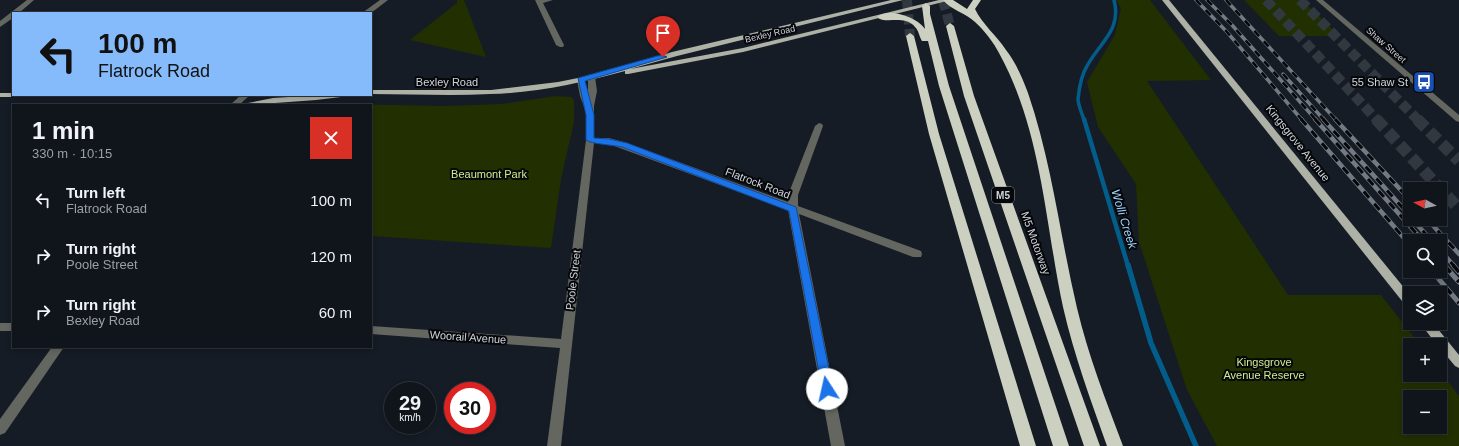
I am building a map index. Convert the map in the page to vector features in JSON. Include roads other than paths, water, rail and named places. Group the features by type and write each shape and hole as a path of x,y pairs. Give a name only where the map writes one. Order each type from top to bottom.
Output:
{"highway":[{"path":"947,0 962,8 975,18 995,40 1018,81 1027,108 1048,191 1073,321 1115,446"},
{"path":"975,18 971,9 977,0"},
{"path":"926,3 926,14 934,49 960,136 1061,446"},
{"path":"881,17 905,18 918,24 923,29 926,41 934,49"},
{"name":"M5 Motorway","path":"950,26 970,96 1002,193 1092,446"},
{"path":"910,36 934,134 1028,446"}],"main road":[{"name":"Bexley Road","path":"372,92 491,92 524,90 581,80 675,54 900,0"},
{"name":"Bexley Road","path":"592,77 702,59 881,17 926,3 947,0"},
{"name":"Kingsgrove Avenue","path":"1165,0 1403,294"},
{"path":"0,95 12,95"},
{"path":"254,104 272,99 320,98 332,96"},
{"path":"1432,330 1459,363"}],"street":[{"path":"17,12 32,0"},
{"path":"367,12 385,0"},
{"path":"550,0 539,1 560,45"},
{"name":"Shaw Street","path":"1319,0 1459,119"},
{"path":"0,25 12,16"},
{"name":"Poole Street","path":"554,446 590,140 590,115 593,92 592,77"},
{"name":"Poole Street","path":"581,80 590,115"},
{"path":"235,104 245,96"},
{"path":"819,126 793,195 793,209 838,446"},
{"name":"Flatrock Road","path":"590,140 609,141 624,145 917,254"},
{"path":"0,327 12,327"},
{"name":"Woorail Avenue","path":"372,330 565,344"},
{"path":"0,429 57,348"}],"waterway":[{"name":"Wolli Creek","path":"1084,120 1078,101 1081,82 1087,66 1112,28 1116,10 1114,0"},
{"name":"Wolli Creek","path":"1084,119 1128,266"},
{"name":"Wolli Creek","path":"1128,265 1151,343 1196,446"}],"tunnel":[{"path":"907,0 910,36"},
{"path":"943,0 950,26"},
{"path":"1266,0 1377,120"},
{"path":"1300,0 1418,120"},
{"path":"1376,119 1459,209"},
{"path":"1418,120 1459,161"}],"railway":[{"path":"1196,0 1227,32 1302,120"},
{"path":"1207,0 1232,25 1316,120"},
{"path":"1226,0 1336,120"},
{"path":"1283,74 1324,120"},
{"path":"1301,119 1403,237"},
{"path":"1315,119 1417,234"},
{"path":"1323,119 1403,208"},
{"path":"1335,119 1403,192"},
{"path":"1418,226 1426,234"},
{"path":"1433,226 1459,254"},
{"path":"1447,258 1454,266"},
{"path":"1453,265 1459,272"},
{"path":"1447,268 1459,282"},
{"path":"1438,278 1459,303"}],"place":[{"name":"55 Shaw St","path":"1424,82"}],"park label":[{"name":"Beaumont Park","path":"489,174"},
{"name":"Kingsgrove Avenue Reserve","path":"1264,368"}]}
